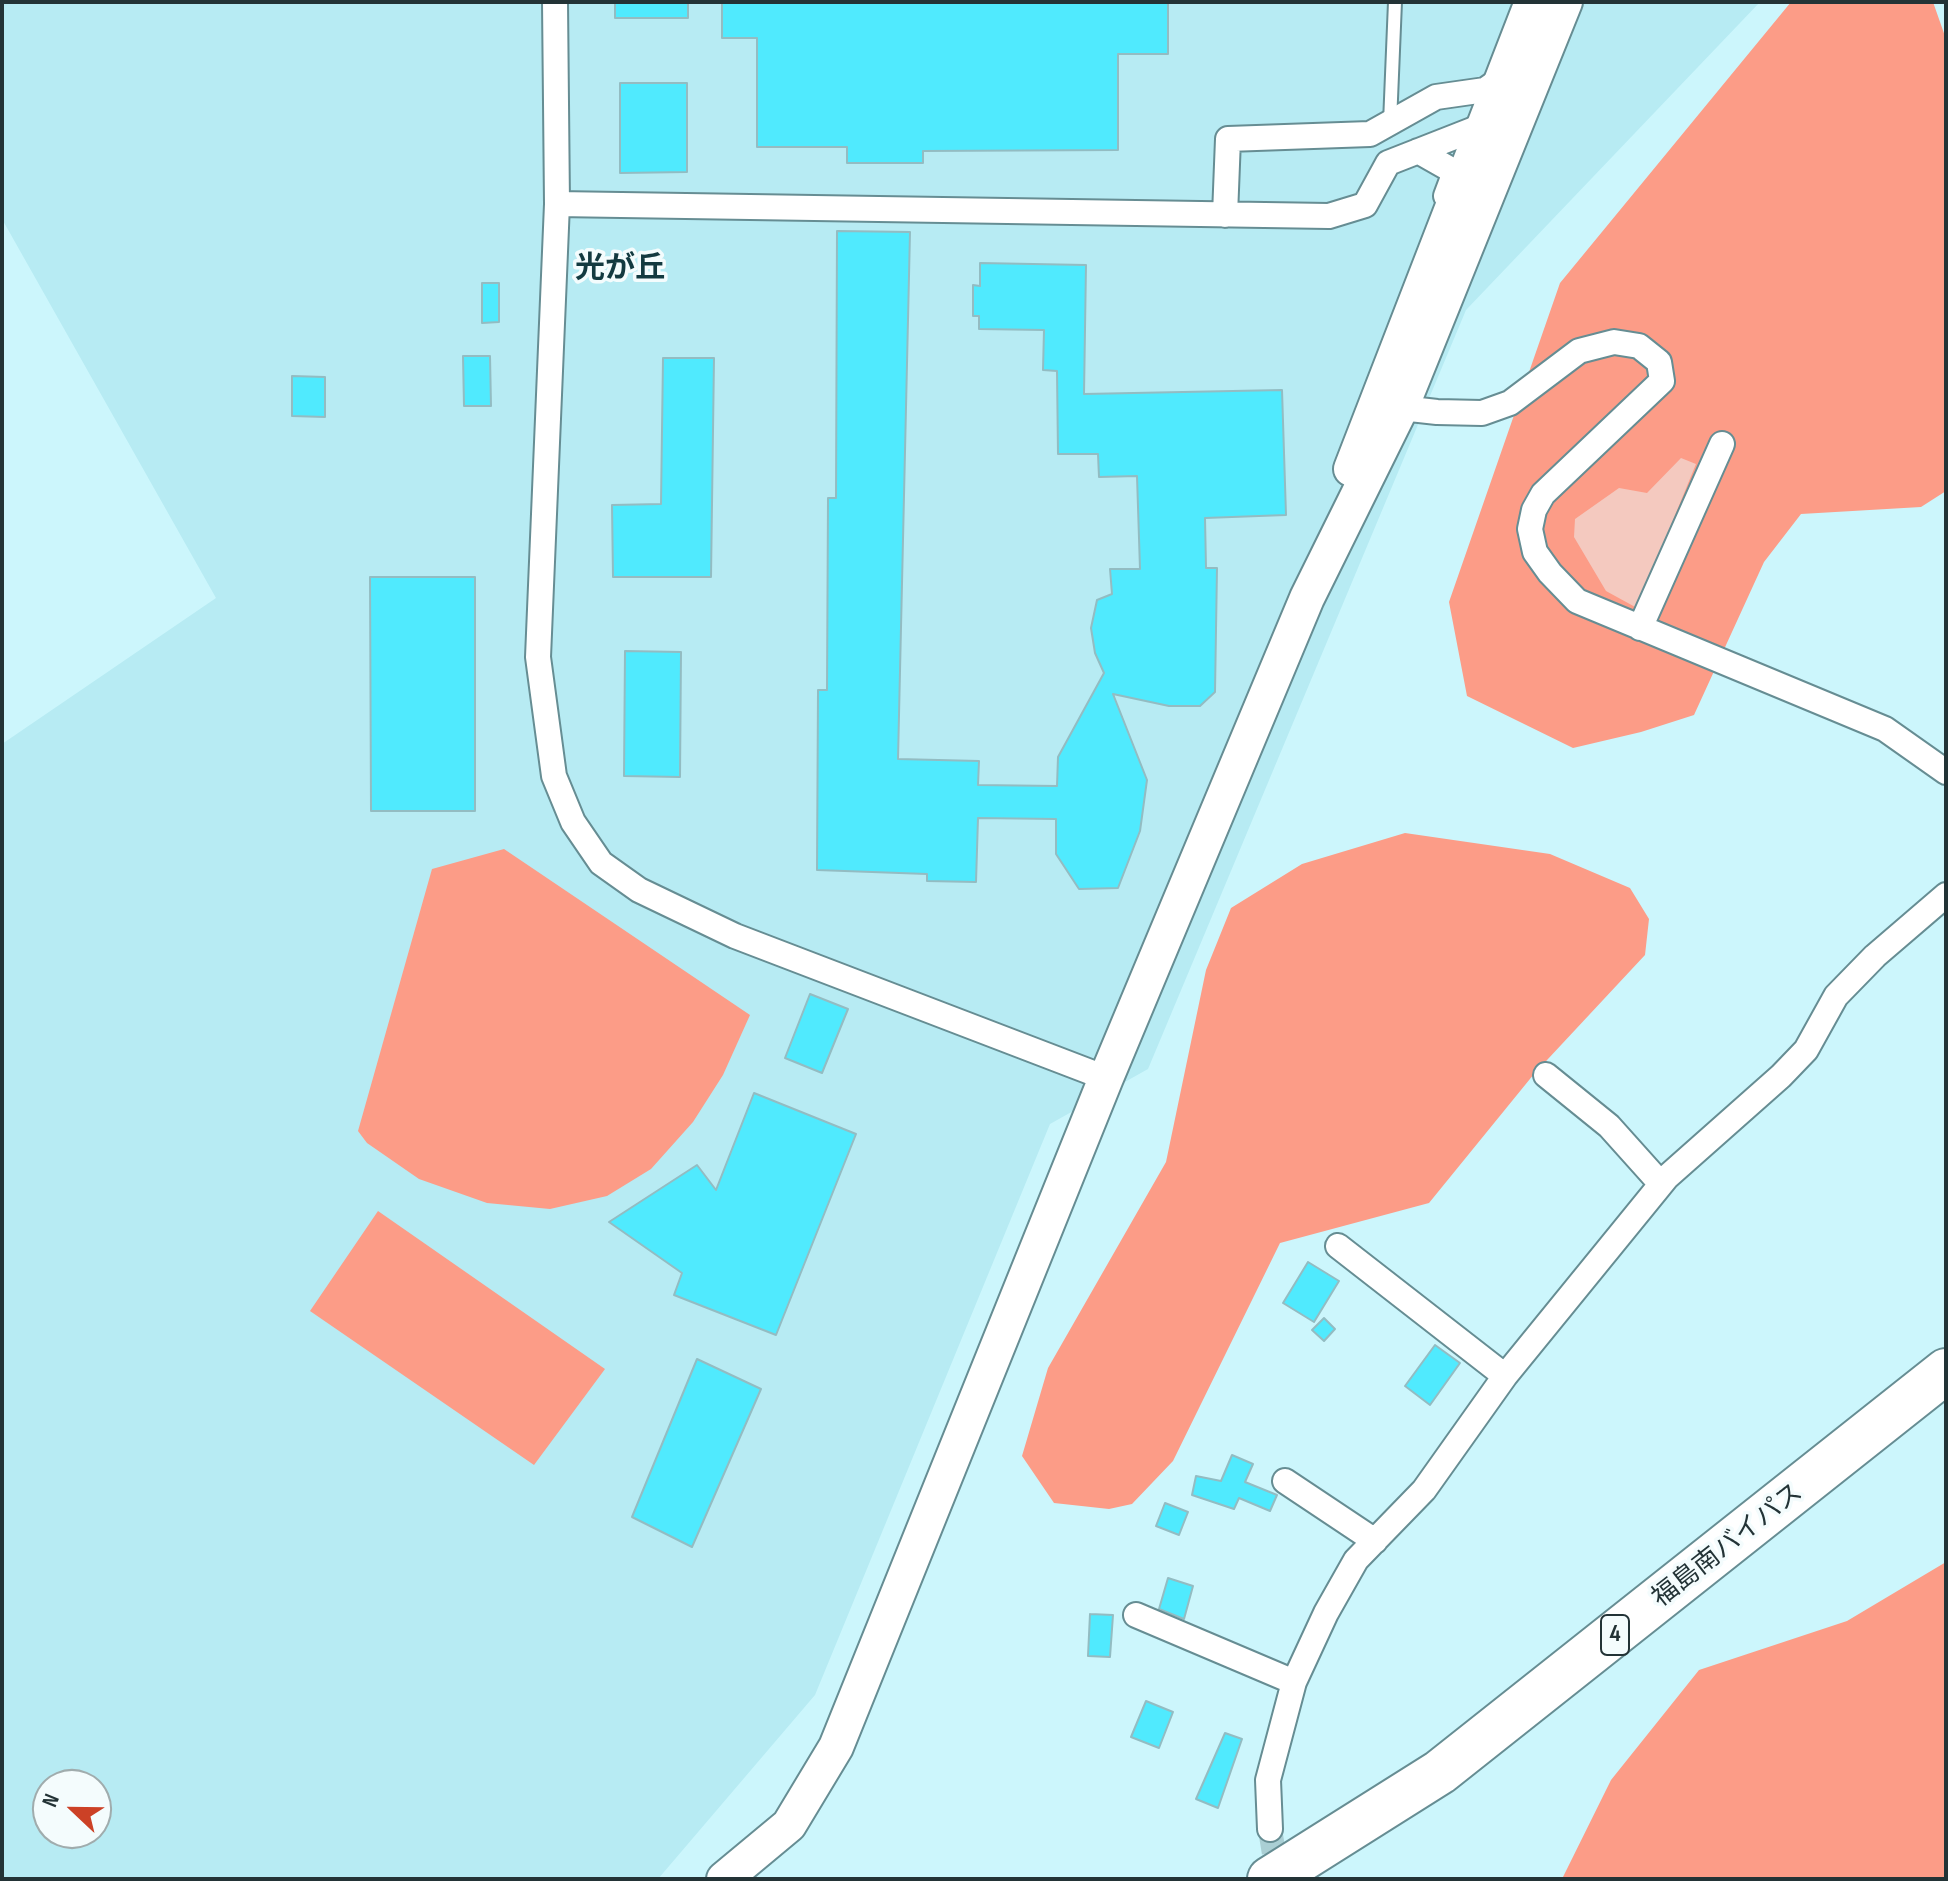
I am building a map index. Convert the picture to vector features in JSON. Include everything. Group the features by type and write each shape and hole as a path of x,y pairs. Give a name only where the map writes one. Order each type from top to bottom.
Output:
{"highway":[{"name":"福島南バイパス","path":"1270,1879 1440,1772 1946,1371"},
{"name":"福島南バイパス","path":"1322,1879 1561,1711 1702,1602 1946,1404"}],"street":[{"path":"555,2 557,204 538,657 554,776 573,822 601,863 653,896 735,936 1106,1078"},
{"path":"1389,403 1428,271 1489,120 1532,2"},
{"path":"557,204 1329,216 1365,205 1388,163 1489,120 1516,101 1562,2"},
{"path":"724,1879 789,1825 836,1747 1106,1078 1389,403 1502,161 1562,2"},
{"path":"1225,215 1228,139 1370,134 1438,96 1485,90 1502,78"},
{"path":"1433,100 1440,105 1477,105 1489,120 1502,161"},
{"path":"1418,151 1455,172 1425,255 1428,271"},
{"path":"1389,403 1482,413 1510,403 1579,351 1614,342 1639,346 1659,362 1662,381 1543,494 1534,510 1530,529 1535,552 1577,601 1885,729 1946,772"},
{"path":"1640,628 1722,444"},
{"path":"1270,1829 1268,1780 1294,1682 1356,1560 1424,1490 1505,1376 1661,1184 1781,1076 1806,1050 1836,996 1875,956 1946,895"},
{"path":"1546,1075 1609,1126 1661,1184"},
{"path":"1338,1246 1505,1376"},
{"path":"1285,1481 1375,1541"},
{"path":"1136,1615 1294,1682"}],"lane":[{"path":"1390,124 1395,2"}],"shaded area":[{"path":"2,2 1760,2 1466,310 1148,1069 1050,1124 815,1695 658,1879 2,1879 2,744 216,598 2,219"},
{"path":"1791,2 1933,2 1946,39 1946,491 1921,507 1801,514 1764,562 1694,715 1641,732 1573,748 1467,696 1449,602 1560,283"},
{"path":"1681,458 1696,464 1637,608 1606,591 1574,537 1575,519 1619,488 1647,493"},
{"path":"1405,833 1550,854 1630,888 1649,919 1645,955 1534,1074 1429,1203 1280,1243 1173,1461 1132,1504 1109,1509 1054,1503 1022,1456 1048,1368 1166,1162 1206,970 1231,908 1302,864"},
{"path":"504,849 750,1015 723,1075 693,1122 651,1169 607,1196 550,1209 487,1203 419,1179 367,1143 358,1131 432,869"},
{"path":"378,1211 605,1369 534,1465 310,1311"},
{"path":"1946,1562 1946,1879 1562,1879 1611,1780 1699,1670 1847,1621"}],"building":[{"path":"615,2 688,2 688,18 615,18"},
{"path":"722,2 1168,2 1168,54 1118,54 1118,150 923,151 923,163 847,163 847,147 757,147 757,38 722,38"},
{"path":"620,83 687,83 687,172 620,173"},
{"path":"837,231 910,232 898,759 979,761 978,785 1057,786 1058,757 1104,673 1095,653 1091,628 1097,600 1112,594 1110,569 1140,569 1137,476 1099,477 1098,454 1058,454 1057,371 1043,370 1044,330 979,329 979,316 973,316 973,285 980,286 980,263 1086,265 1084,394 1282,390 1286,515 1205,518 1206,568 1217,568 1215,692 1200,706 1169,706 1113,694 1147,780 1140,831 1118,888 1079,889 1056,854 1056,819 978,818 976,882 927,881 927,874 817,870 818,690 827,690 828,498 836,498"},
{"path":"482,283 499,283 499,322 482,323"},
{"path":"463,356 490,356 491,406 464,406"},
{"path":"663,358 714,358 711,577 613,577 612,505 661,504"},
{"path":"292,376 325,377 325,417 292,416"},
{"path":"370,577 475,577 475,811 371,811"},
{"path":"625,651 681,652 680,777 624,776"},
{"path":"810,994 848,1009 822,1073 785,1058"},
{"path":"754,1093 856,1134 776,1335 674,1295 682,1273 609,1222 697,1165 716,1190"},
{"path":"1308,1262 1339,1281 1314,1322 1283,1303"},
{"path":"1324,1318 1335,1329 1324,1341 1312,1330"},
{"path":"1435,1345 1460,1363 1430,1405 1405,1386"},
{"path":"697,1359 761,1389 692,1547 632,1517"},
{"path":"1232,1455 1253,1464 1245,1482 1277,1495 1270,1511 1239,1498 1234,1509 1192,1495 1196,1476 1221,1481"},
{"path":"1165,1503 1188,1512 1179,1535 1156,1526"},
{"path":"1168,1578 1193,1586 1184,1619 1159,1609"},
{"path":"1090,1614 1113,1615 1110,1657 1088,1656"},
{"path":"1146,1701 1173,1712 1159,1748 1131,1737"},
{"path":"1225,1733 1242,1739 1218,1808 1196,1799"}],"tunnel":[{"path":"1270,1829 1278,1879"}],"district":[{"name":"光が丘","path":"620,269"}]}
